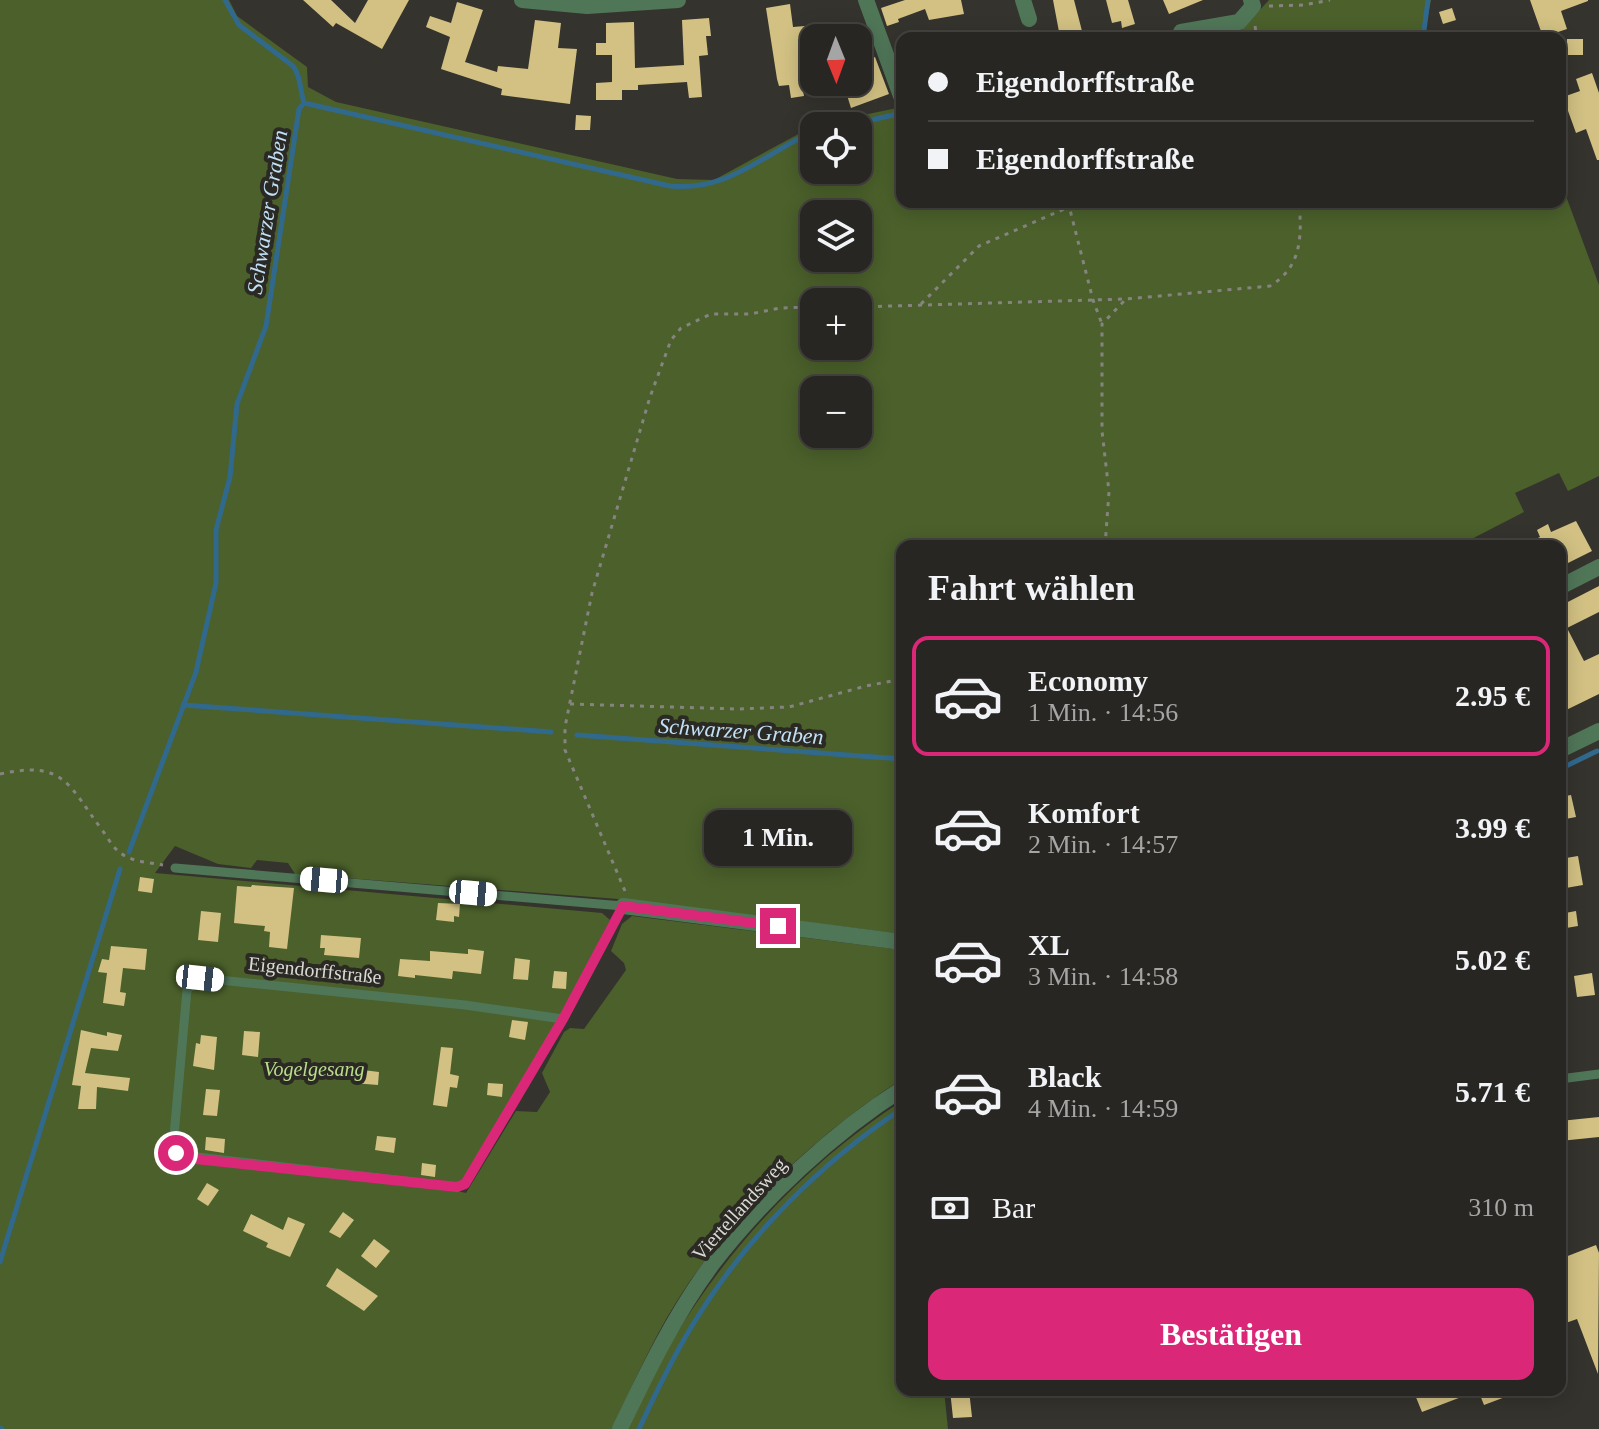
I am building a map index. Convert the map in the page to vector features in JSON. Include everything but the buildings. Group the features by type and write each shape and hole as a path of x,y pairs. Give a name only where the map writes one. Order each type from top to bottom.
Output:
{"street":[{"path":"522,0 565,5 678,0"},
{"path":"866,0 896,82"},
{"path":"1023,0 1029,19"},
{"path":"1181,32 1239,22 1252,3"},
{"path":"1566,584 1599,567"},
{"path":"1566,747 1599,731"},
{"path":"623,906 896,941"},
{"name":"Viertellandsweg","path":"620,1429 653,1360 714,1262 771,1198 823,1149 872,1108 896,1093"}],"lane":[{"path":"175,868 623,906"},
{"name":"Eigendorffstraße","path":"563,1019 465,1005 200,978 187,990 173,1147 176,1153 196,1159 457,1187 465,1184 563,1019 623,906"},
{"path":"1566,1078 1599,1074"}],"path":[{"path":"1252,3 1304,5 1330,0"},
{"path":"920,306 979,246 1060,208"},
{"path":"1070,208 1102,324 1102,431 1109,492 1105,540"},
{"path":"872,307 1126,299 1270,286 1292,267 1298,255 1300,208"},
{"path":"1102,324 1126,299"},
{"path":"623,906 626,894 565,750 565,727 592,593 650,397 671,340 681,328 711,314 750,314 800,307"},
{"path":"570,704 738,709 789,707 896,680"},
{"path":"0,774 25,769 48,770 73,791 117,850 132,860 175,868"}],"green space":[{"name":"Vogelgesang","path":"0,0 229,0 237,16 307,67 308,87 336,102 677,179 714,180 800,133 800,184 872,184 872,113 896,108 896,208 1566,208 1566,196 1599,285 1599,476 1568,491 1559,473 1515,493 1524,512 1470,540 896,540 896,933 631,900 295,874 288,863 257,860 251,868 218,864 175,846 155,873 602,913 610,920 556,1024 457,1191 466,1193 516,1111 537,1112 550,1092 542,1073 564,1032 570,1028 584,1029 626,970 624,963 611,951 622,924 632,916 896,949 896,1083 813,1146 759,1197 688,1284 647,1355 612,1429 0,1429"},
{"path":"1269,0 1431,0 1425,32 1240,32"},
{"path":"896,1105 896,1396 945,1396 948,1429 629,1429 672,1341 719,1272 745,1239 803,1178"}],"waterway":[{"path":"225,0 239,25 293,66 304,103"},
{"name":"Schwarzer Graben","path":"1424,32 1428,0"},
{"name":"Schwarzer Graben","path":"129,852 196,672 216,583 216,530 230,477 237,404 266,326 299,109 304,103 670,186 691,186 728,177 800,138"},
{"name":"Schwarzer Graben","path":"872,120 896,114"},
{"name":"Schwarzer Graben","path":"183,705 551,732"},
{"name":"Schwarzer Graben","path":"577,735 896,759"},
{"path":"1566,766 1597,751"},
{"path":"0,1262 120,869"},
{"path":"639,1429 687,1334 737,1261 814,1178 896,1113"}],"route":[{"path":"176,1153 196,1159 457,1187 465,1184 563,1019 623,906 778,926"}]}
